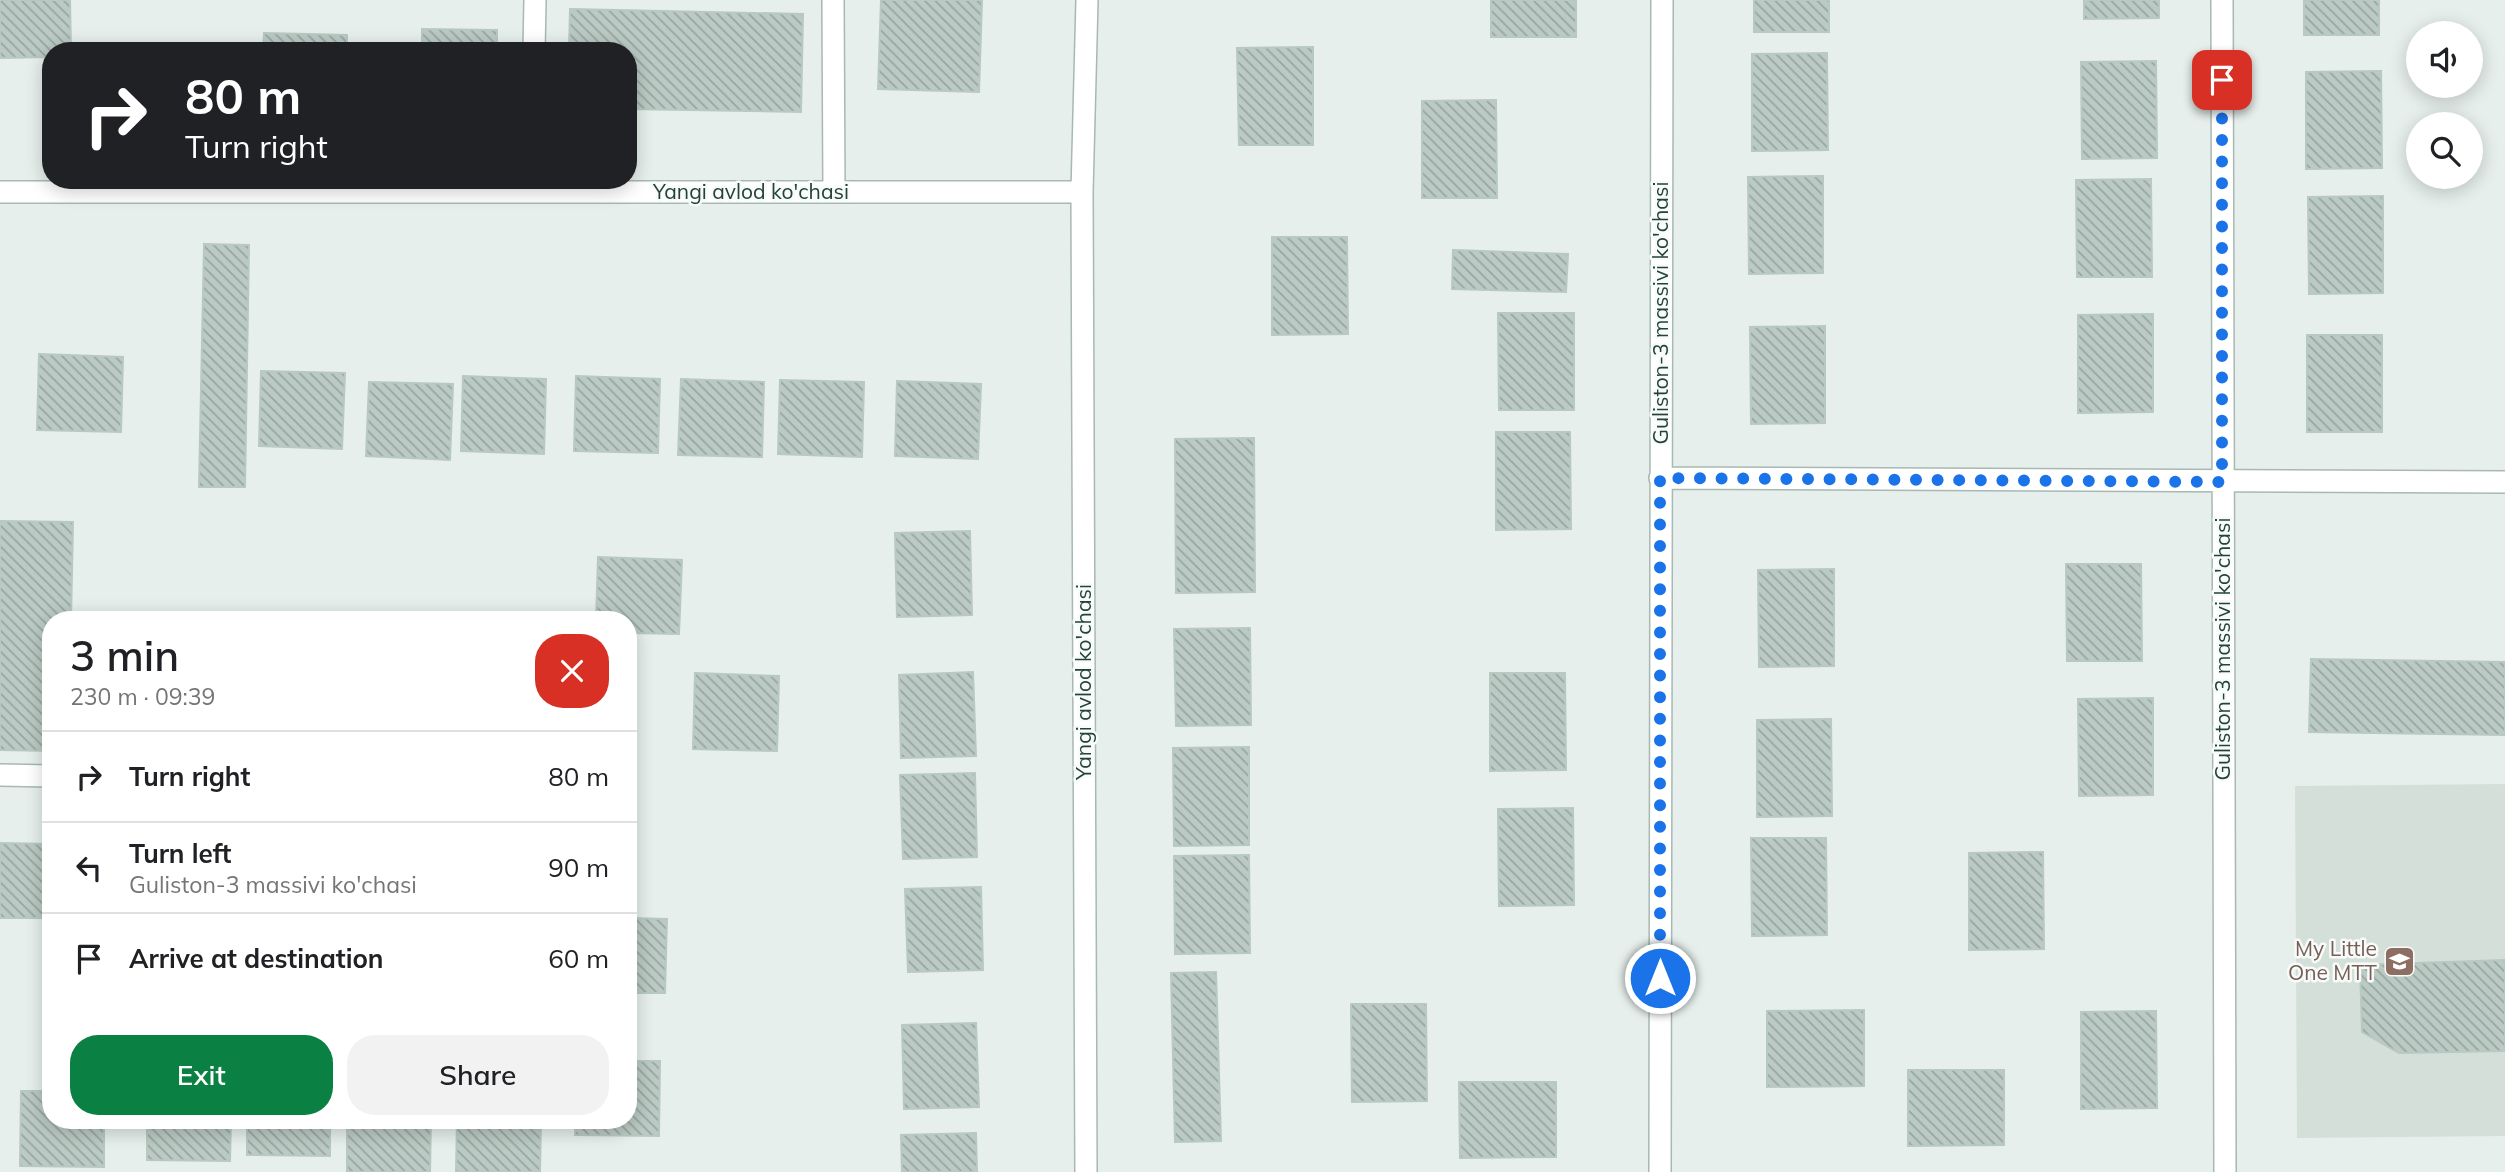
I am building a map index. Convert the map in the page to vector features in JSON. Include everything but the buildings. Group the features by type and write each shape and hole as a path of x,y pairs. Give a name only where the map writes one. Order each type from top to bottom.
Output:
{"street":[{"path":"534,42 536,0"},
{"path":"833,0 834,192"},
{"name":"Yangi avlod ko'chasi","path":"1086,1172 1082,192 1087,0"},
{"name":"Guliston-3 massivi ko'chasi","path":"1660,1172 1662,0"},
{"name":"Guliston-3 massivi ko'chasi","path":"2222,0 2225,1172"},
{"name":"Yangi avlod ko'chasi","path":"637,188 834,192 1082,192"},
{"name":"Yangi avlod ko'chasi","path":"0,192 266,189"},
{"path":"1660,478 2505,482"},
{"path":"0,775 42,776"}],"shaded area":[{"name":"My Little One MTT","path":"2505,784 2505,1136 2297,1138 2295,786"}],"place":[{"name":"My Little One MTT","path":"2400,961"}],"route":[{"path":"1660,978 1660,478 2222,482 2222,80"}]}
